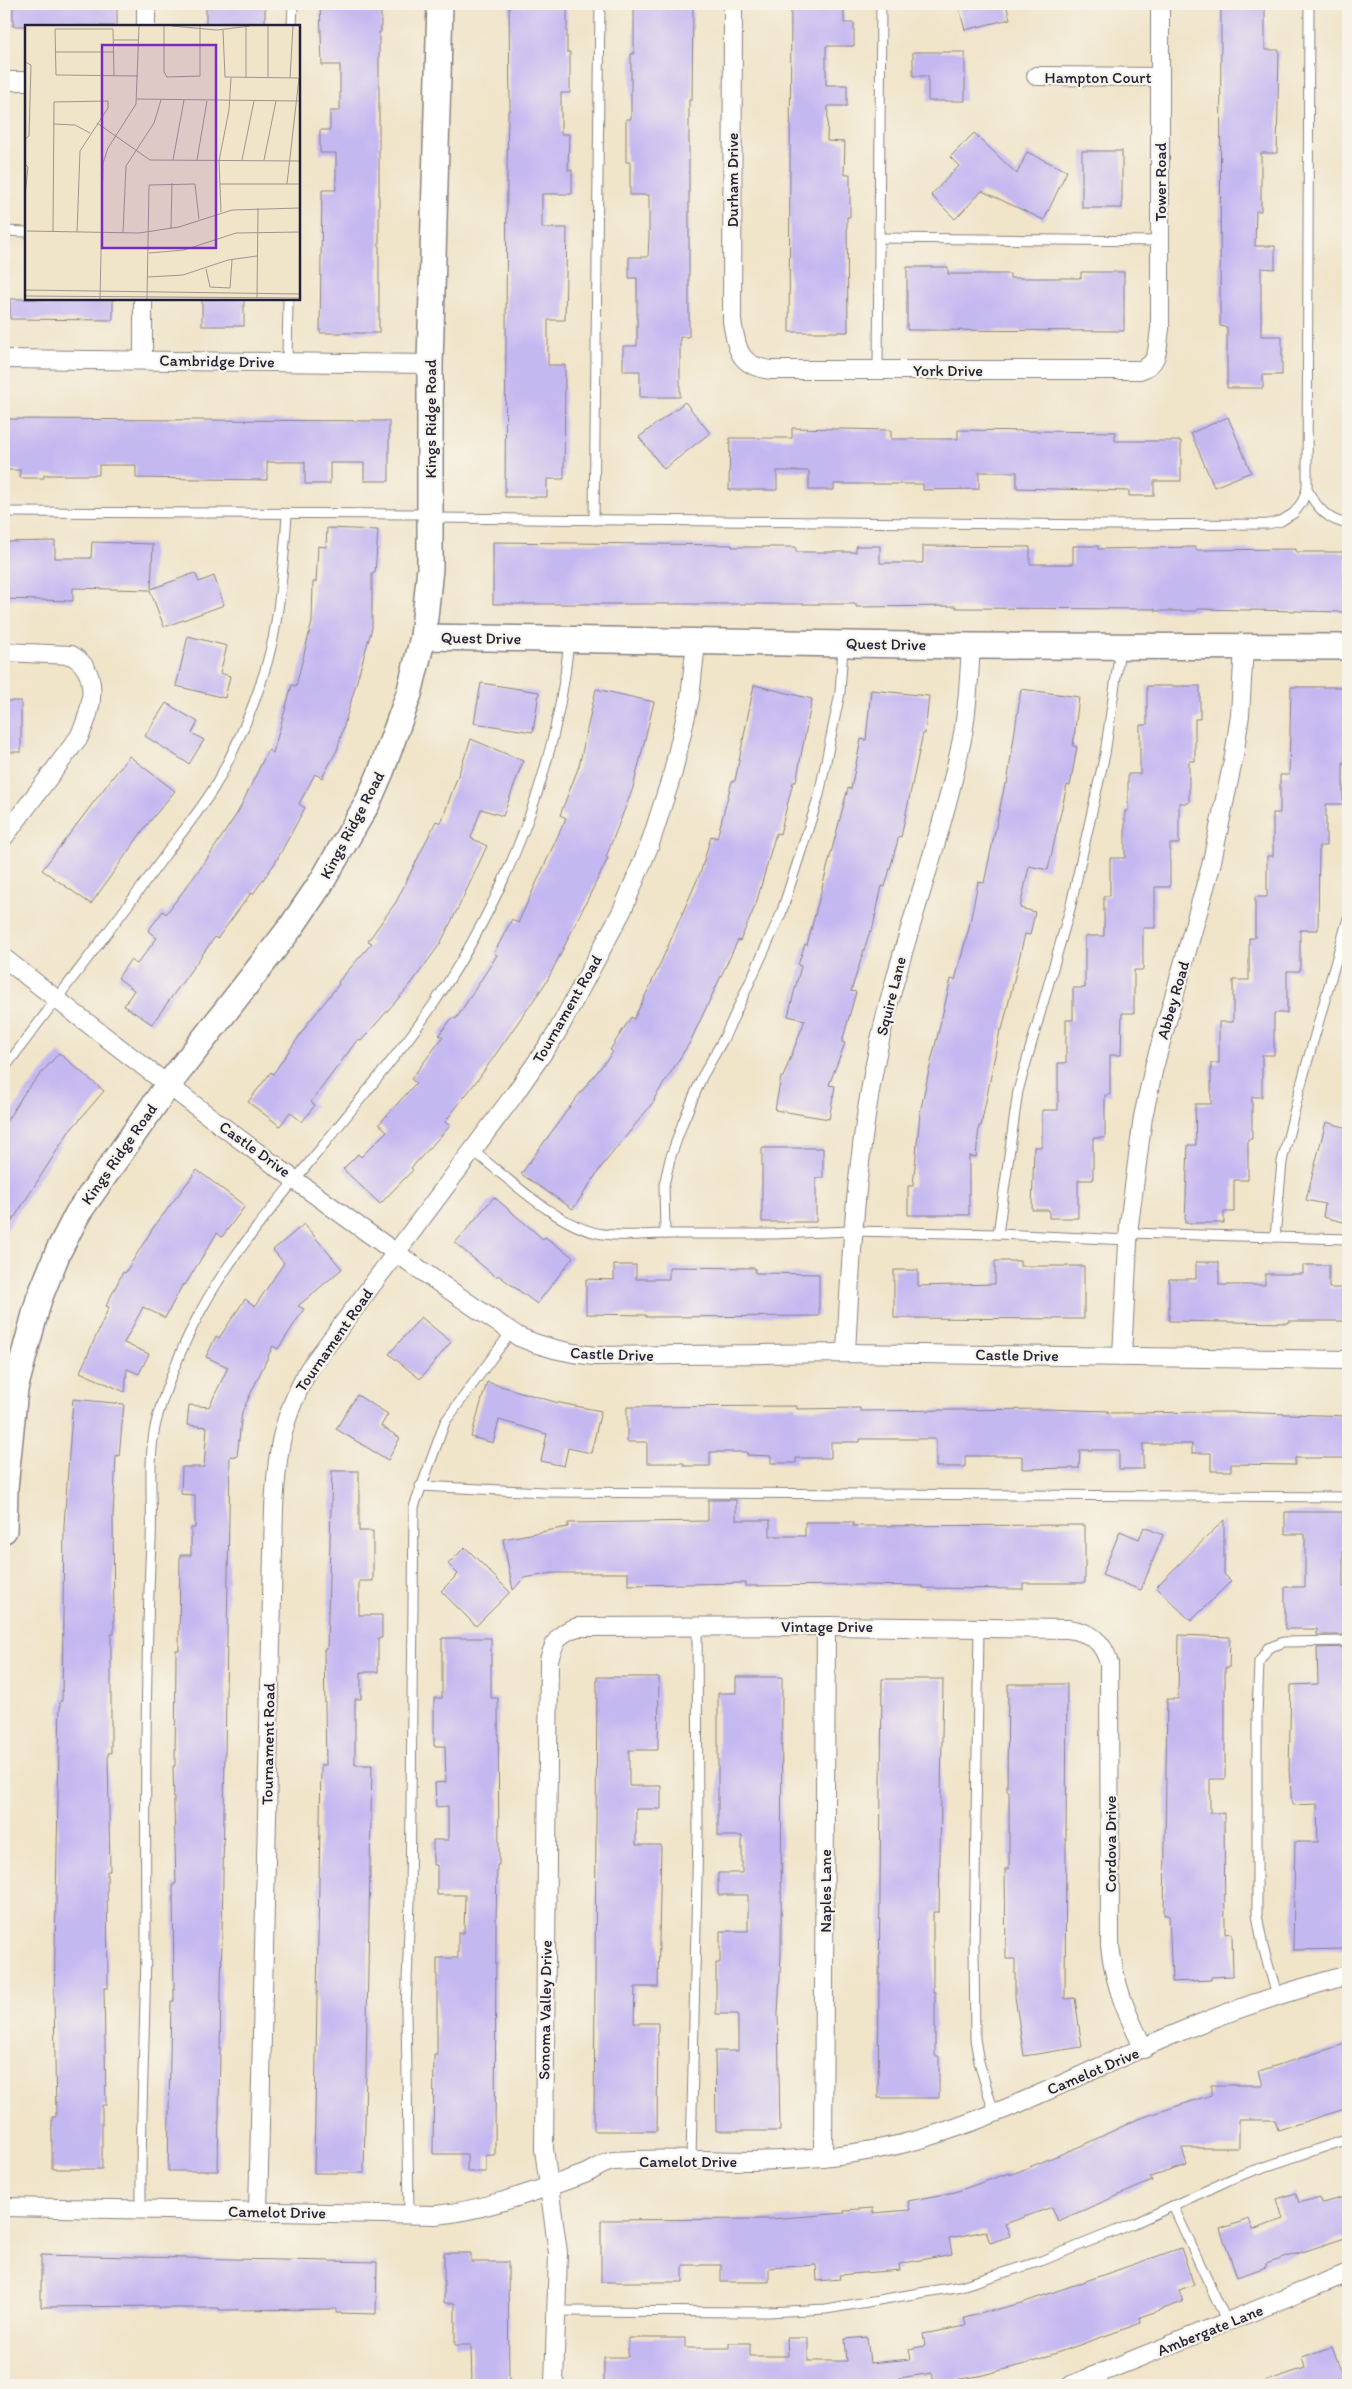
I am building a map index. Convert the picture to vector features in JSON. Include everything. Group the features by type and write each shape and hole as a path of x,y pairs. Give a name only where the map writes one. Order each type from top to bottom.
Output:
{"street":[{"path":"146,4 146,25"},
{"name":"Kings Ridge Road","path":"4,1530 4,1488 15,1389 39,1299 58,1252 78,1213 168,1085 291,927 342,851 382,772 409,694 423,637 430,568 430,364 440,4"},
{"name":"Durham Drive","path":"733,4 732,321 737,350 741,355"},
{"name":"Tower Road","path":"1156,360 1160,329 1160,4"},
{"name":"Hampton Court","path":"1036,76 1160,77"},
{"path":"4,81 25,81"},
{"path":"143,360 144,300"},
{"name":"York Drive","path":"741,355 760,369 771,370 1140,370 1150,367 1156,360"},
{"name":"Cambridge Drive","path":"4,359 430,364"},
{"name":"Quest Drive","path":"423,637 971,646 1348,647"},
{"name":"Tournament Road","path":"258,2212 276,1464 284,1422 295,1394 309,1369 514,1095 556,1034 622,911 637,877 673,772 690,698 696,642"},
{"name":"Squire Lane","path":"846,1353 852,1231 866,1116 878,1049 900,958 942,819 962,739 971,646"},
{"name":"Abbey Road","path":"1122,1356 1128,1236 1143,1117 1154,1067 1210,866 1234,756 1240,715 1244,647"},
{"path":"4,652 71,655 80,660 91,684 92,701 88,719 80,737 6,830"},
{"name":"Castle Drive","path":"4,958 168,1085 395,1252 511,1332 542,1347 565,1353 594,1356 846,1353 1348,1360"},
{"name":"Vintage Drive","path":"560,1638 570,1629 578,1627 697,1626 1068,1629 1087,1633 1095,1638"},
{"name":"Naples Lane","path":"823,2157 826,1626"},
{"name":"Sonoma Valley Drive","path":"554,2385 554,2311 558,2253 544,2149 549,1660 554,1642 560,1638"},
{"name":"Cordova Drive","path":"1095,1638 1106,1650 1109,1663 1110,1946 1113,1970 1121,2002 1144,2049"},
{"name":"Camelot Drive","path":"4,2207 409,2215 460,2213 582,2175 610,2161 748,2161 823,2157 882,2149 910,2142 994,2113 1144,2049 1188,2028 1277,1995 1348,1975"},
{"name":"Ambergate Lane","path":"1071,2385 1348,2273"}],"lane":[{"path":"292,25 293,4"},
{"path":"594,520 600,4"},
{"path":"878,370 881,4"},
{"path":"4,512 1109,525 1268,524 1281,521 1294,513 1302,502 1307,490 1309,4"},
{"path":"4,231 25,232"},
{"path":"879,238 1160,241"},
{"path":"287,362 288,300"},
{"path":"1307,490 1314,503 1324,512 1341,523 1348,523"},
{"path":"4,1069 55,998 110,931 220,779 261,679 272,640 282,574 287,515"},
{"path":"141,2210 140,2130 146,1937 145,1805 148,1600 152,1453 156,1422 192,1327 225,1272 271,1209 296,1180 434,1004 482,925 521,840 547,758 565,686 569,639"},
{"path":"665,1234 664,1185 670,1159 702,1077 724,1038 781,914 819,795 840,693 844,644"},
{"path":"998,1234 1018,1091 1070,909 1105,754 1120,646"},
{"path":"1275,1237 1282,1162 1300,1088 1348,918"},
{"path":"472,1150 561,1218 580,1229 604,1234 773,1234 852,1231 1275,1237 1348,1240"},
{"path":"409,2215 406,2010 410,1900 414,1507 420,1486 445,1422 511,1332"},
{"path":"420,1486 544,1492 1348,1497"},
{"path":"691,2160 698,1832 697,1626"},
{"path":"979,1628 974,1946 975,2039 979,2062 994,2113"},
{"path":"1277,1995 1263,1948 1257,1915 1257,1715 1260,1662 1268,1648 1284,1642 1348,1641"},
{"path":"554,2311 768,2312 826,2309 961,2286 1041,2260 1173,2206 1238,2176 1348,2139"},
{"path":"1173,2206 1228,2322"}],"building":[{"path":"13,4 117,4 117,25 13,26"},
{"path":"206,4 265,4 265,25 206,25"},
{"path":"320,4 381,4 381,32 379,32 379,333 320,333 322,190 336,190 336,153 320,153 320,130 330,130 330,111 340,111 340,65 322,65"},
{"path":"509,4 567,4 567,52 570,52 570,93 561,93 561,134 569,134 568,170 572,170 572,194 542,194 542,228 567,228 565,320 548,320 548,365 565,365 564,479 547,479 547,497 505,497 507,170 508,111 510,111"},
{"path":"634,4 693,4 692,100 689,100 689,337 680,337 680,397 640,397 640,371 623,371 623,346 637,346 637,278 629,278 629,257 648,257 649,235 649,195 630,195 630,162 626,162 626,119 631,119 631,54 634,54"},
{"path":"791,4 844,4 844,23 854,23 854,46 826,46 826,85 847,85 847,106 828,106 827,141 845,142 844,174 850,174 850,217 847,217 848,332 789,332"},
{"path":"958,4 1006,4 1010,19 965,30"},
{"path":"1221,4 1265,4 1265,50 1279,50 1277,153 1261,153 1261,211 1256,211 1255,246 1275,246 1275,269 1261,268 1261,336 1282,336 1282,375 1263,375 1263,388 1227,388 1227,327 1220,326"},
{"path":"913,52 965,52 965,101 928,101 928,76 913,76"},
{"path":"974,133 1017,174 1027,152 1067,171 1044,220 982,191 955,219 931,195 959,166 950,157"},
{"path":"1082,151 1122,151 1122,208 1082,208"},
{"path":"907,267 948,267 948,274 1010,274 1010,278 1081,278 1081,272 1124,272 1124,331 907,330"},
{"path":"10,299 113,300 113,320 10,319"},
{"path":"202,300 244,300 244,326 202,326"},
{"path":"685,402 710,433 664,469 639,437"},
{"path":"1228,417 1251,472 1214,487 1191,433"},
{"path":"4,419 389,421 389,481 364,481 364,463 330,463 330,484 305,484 305,462 267,462 267,480 136,478 136,465 99,465 99,475 44,475 44,478 20,478 20,470 4,470"},
{"path":"792,428 891,430 891,439 958,439 958,430 1115,432 1115,441 1181,441 1181,481 1154,481 1154,496 1129,496 1129,491 1017,488 1017,472 979,472 979,489 923,490 923,484 834,484 834,490 809,490 809,471 777,471 777,490 729,490 730,438 792,438"},
{"path":"327,528 378,530 375,573 372,573 372,628 337,750 322,778 315,774 299,804 305,808 275,863 217,939 215,937 152,1024 124,1006 134,990 118,978 130,960 137,964 157,938 148,931 163,911 166,914 205,862 238,812 268,750 273,753 292,685 296,686 312,622 313,582 316,582 318,546 326,547"},
{"path":"55,541 55,558 91,558 92,542 153,544 151,589 195,573 199,582 214,576 224,605 164,627 150,590 73,588 73,601 4,599 4,542"},
{"path":"493,542 796,547 796,552 856,552 856,546 880,546 880,563 923,563 923,546 1030,547 1030,564 1073,564 1073,546 1098,546 1098,549 1196,547 1196,550 1296,549 1296,552 1346,552 1346,612 956,608 956,606 856,607 856,604 493,604"},
{"path":"188,636 227,646 220,673 230,676 225,698 176,686"},
{"path":"481,683 539,692 533,732 474,723"},
{"path":"754,685 812,699 796,782 793,782 780,834 776,833 756,904 740,941 738,940 690,1042 655,1100 602,1166 573,1209 521,1174 574,1101 613,1052 610,1050 631,1017 634,1019 657,971 701,871 711,836 717,838 732,781 735,781"},
{"path":"1147,686 1200,686 1200,719 1195,719 1195,761 1189,761 1189,803 1179,803 1179,844 1170,844 1170,887 1155,887 1155,928 1143,928 1143,970 1134,970 1134,1013 1122,1013 1121,1055 1110,1055 1110,1095 1105,1095 1105,1138 1093,1138 1093,1180 1078,1180 1078,1218 1049,1218 1049,1210 1032,1210 1034,1147 1042,1147 1042,1110 1058,1110 1058,1063 1066,1063 1066,1020 1073,1020 1073,988 1085,988 1085,936 1104,936 1104,896 1110,896 1110,858 1125,858 1125,811 1128,811 1128,774 1140,774 1140,725 1147,725"},
{"path":"1291,687 1348,687 1347,762 1343,762 1343,804 1326,804 1326,846 1319,846 1318,930 1300,930 1300,971 1287,971 1287,1013 1274,1013 1274,1055 1262,1055 1262,1097 1252,1097 1252,1139 1248,1139 1248,1180 1234,1180 1234,1212 1224,1212 1224,1223 1185,1223 1188,1145 1196,1145 1195,1104 1211,1104 1211,1063 1219,1063 1219,1022 1233,1022 1233,980 1249,980 1249,938 1255,938 1255,897 1267,897 1267,856 1273,856 1273,813 1280,813 1280,775 1289,775"},
{"path":"596,689 654,702 633,788 606,857 608,858 547,981 479,1078 445,1122 450,1126 411,1168 413,1170 380,1204 343,1169 358,1154 361,1157 387,1131 379,1124 416,1083 411,1079 443,1037 439,1035 453,1017 456,1019 497,955 494,953 512,919 518,923 566,818 560,815 579,766"},
{"path":"1021,689 1079,697 1073,746 1077,747 1070,786 1067,785 1048,870 1029,866 1020,908 1035,912 1030,935 1025,934 1002,1030 1000,1030 981,1126 979,1126 976,1157 969,1156 969,1215 908,1215 908,1186 913,1186 920,1113 928,1075 951,979 955,980 969,928 978,882 984,883 1005,784 1007,784"},
{"path":"871,690 929,696 925,734 923,733 901,837 899,836 885,887 882,886 872,931 870,931 851,991 856,992 842,1042 845,1043 829,1085 835,1086 829,1119 775,1110 781,1077 783,1077 805,1020 788,1016 801,966 798,965 805,944 807,945 848,788 851,789 861,739 866,740"},
{"path":"4,701 21,701 21,752 4,752"},
{"path":"166,703 198,722 192,733 204,740 189,764 145,736"},
{"path":"471,739 523,761 503,816 481,809 471,838 487,846 461,902 440,944 411,984 361,1041 358,1039 311,1102 315,1105 302,1122 290,1112 280,1126 248,1102 271,1072 273,1074 309,1022 339,984 338,982 372,943 368,941 396,902 436,821 441,823"},
{"path":"129,756 175,791 146,826 91,904 42,870"},
{"path":"59,1053 104,1091 68,1133 4,1234 4,1125 25,1092"},
{"path":"1326,1122 1348,1128 1348,1223 1323,1217 1325,1204 1306,1200"},
{"path":"762,1148 823,1148 823,1178 816,1178 816,1222 762,1222"},
{"path":"197,1170 245,1206 222,1237 217,1233 185,1285 183,1284 165,1318 143,1307 124,1343 149,1354 139,1374 127,1369 125,1392 80,1372 109,1307 106,1306 123,1272 125,1273 153,1228"},
{"path":"494,1197 543,1239 545,1237 573,1257 537,1304 498,1275 496,1277 455,1243"},
{"path":"304,1224 342,1269 298,1306 304,1309 278,1349 273,1346 242,1412 237,1457 230,1456 218,2171 168,2171 171,2001 174,2001 173,1884 176,1884 173,1766 175,1766 176,1650 179,1650 180,1555 191,1555 191,1528 195,1528 195,1495 181,1494 182,1467 204,1467 207,1427 187,1425 189,1405 209,1407 228,1367 206,1357 216,1336 219,1338 245,1299 255,1306 284,1263 273,1250"},
{"path":"995,1261 1020,1261 1020,1266 1084,1266 1084,1319 894,1318 894,1270 918,1270 918,1286 995,1284"},
{"path":"1196,1262 1219,1262 1219,1285 1265,1285 1265,1274 1303,1274 1303,1265 1329,1265 1329,1288 1347,1288 1347,1321 1289,1321 1289,1323 1169,1321 1169,1279 1196,1279"},
{"path":"614,1265 636,1265 636,1279 669,1279 669,1267 755,1268 755,1273 819,1274 819,1316 646,1317 646,1315 586,1314 586,1279 614,1280"},
{"path":"421,1317 451,1342 420,1379 389,1354"},
{"path":"487,1382 555,1402 601,1411 591,1453 568,1448 564,1466 541,1461 547,1434 499,1420 493,1443 471,1437"},
{"path":"357,1395 388,1414 381,1426 400,1438 388,1460 336,1429"},
{"path":"73,1399 124,1404 119,1456 116,1455 113,1517 114,1634 111,1634 111,1753 108,1753 110,1871 107,1871 108,1988 104,1988 106,2105 102,2105 102,2169 52,2169 52,2117 56,2117 54,1998 60,1701 62,1701 64,1525"},
{"path":"797,1406 797,1409 860,1408 860,1411 1045,1409 1108,1411 1108,1413 1231,1412 1348,1416 1348,1458 1295,1458 1295,1465 1231,1464 1231,1471 1211,1471 1211,1453 1192,1453 1192,1444 1143,1444 1143,1469 1119,1469 1119,1450 1080,1450 1079,1468 1022,1469 1022,1456 965,1456 965,1467 936,1467 936,1439 860,1439 860,1442 831,1442 831,1458 796,1458 796,1463 771,1463 771,1456 747,1455 747,1452 710,1452 710,1466 684,1466 684,1463 647,1463 647,1442 627,1442 627,1407"},
{"path":"332,1471 359,1471 359,1531 373,1531 373,1581 359,1581 359,1615 382,1615 382,1638 378,1638 378,1672 361,1672 361,1699 355,1699 355,1765 372,1765 364,2173 314,2173 321,1765 326,1765 324,1649 327,1649"},
{"path":"708,1500 736,1500 736,1520 770,1520 770,1536 805,1536 805,1522 853,1522 853,1526 1085,1525 1085,1583 1023,1583 1023,1589 923,1588 923,1586 866,1585 745,1586 745,1583 628,1585 628,1573 553,1573 524,1578 513,1590 503,1539 568,1527 568,1523 708,1521"},
{"path":"1285,1512 1343,1512 1343,1587 1348,1587 1348,1635 1317,1635 1317,1629 1285,1629 1285,1587 1305,1587 1305,1534 1285,1534"},
{"path":"1224,1520 1224,1574 1231,1581 1191,1621 1156,1587"},
{"path":"1144,1527 1163,1535 1141,1590 1102,1575 1120,1531 1139,1539"},
{"path":"465,1547 510,1592 476,1626 441,1591 458,1574 448,1564"},
{"path":"1179,1635 1230,1637 1229,1668 1225,1668 1225,1779 1210,1779 1210,1813 1224,1813 1225,1934 1232,1933 1233,1976 1211,1977 1211,1980 1172,1982 1169,1915 1164,1915 1167,1699 1178,1699"},
{"path":"442,1638 491,1638 491,1698 498,1698 499,1865 497,1865 496,1923 495,2155 486,2155 486,2172 467,2172 467,2154 433,2154 434,2055 437,2055 437,1958 458,1958 458,1933 464,1933 465,1895 437,1895 437,1865 433,1865 433,1840 448,1840 448,1806 436,1807 435,1783 446,1782 445,1746 434,1746 434,1698 442,1698"},
{"path":"1348,1647 1348,1949 1293,1950 1295,1842 1318,1842 1317,1804 1292,1805 1289,1770 1291,1685 1318,1684 1317,1648"},
{"path":"597,1677 659,1677 658,1750 629,1750 629,1786 661,1786 661,1809 636,1809 636,1845 661,1845 658,1987 635,1987 634,2023 658,2023 657,2131 594,2131"},
{"path":"736,1677 782,1677 781,1954 778,2014 780,2131 716,2131 715,2051 738,2051 738,2014 716,2014 716,1963 720,1963 720,1931 748,1931 748,1895 718,1895 718,1873 742,1873 742,1836 718,1836 718,1693 736,1693"},
{"path":"882,1679 943,1679 939,1912 933,1912 935,2056 939,2056 939,2098 878,2098"},
{"path":"1008,1684 1067,1684 1065,1999 1075,1998 1082,2047 1024,2056 1015,1997 1015,1959 1006,1959 1005,1869 1009,1869 1009,1791 1007,1791"},
{"path":"1348,2043 1348,2108 1278,2130 1275,2120 1239,2120 1239,2148 1182,2148 1187,2165 1150,2177 1152,2181 1058,2221 1052,2207 1005,2224 1010,2236 990,2243 986,2231 949,2238 952,2254 899,2264 900,2270 839,2275 840,2279 817,2281 816,2265 769,2268 769,2282 721,2282 721,2265 683,2265 683,2282 601,2282 601,2220 771,2219 845,2213 844,2210 873,2208 873,2213 910,2210 908,2201 955,2192 1009,2173 1010,2175 1083,2145 1138,2119 1211,2095 1211,2085 1263,2085 1259,2071"},
{"path":"1296,2193 1299,2203 1320,2197 1322,2203 1348,2196 1348,2237 1266,2264 1266,2267 1237,2277 1220,2229 1249,2219 1253,2230 1283,2219 1277,2199"},
{"path":"1181,2248 1194,2285 1179,2290 1183,2302 1140,2317 1141,2323 1025,2364 979,2376 934,2383 932,2373 899,2378 900,2385 604,2385 604,2357 628,2357 628,2338 685,2338 685,2348 729,2348 729,2343 750,2343 750,2356 788,2356 787,2338 808,2338 808,2361 847,2361 845,2339 867,2337 870,2363 911,2359 909,2349 925,2346 923,2334 966,2326 964,2318 1022,2303"},
{"path":"444,2253 471,2253 471,2262 508,2262 509,2385 472,2385 471,2345 455,2345 455,2303 444,2303"},
{"path":"41,2255 377,2262 376,2314 336,2313 336,2309 219,2310 219,2308 158,2308 158,2306 41,2307"},
{"path":"1332,2347 1346,2385 1264,2385 1263,2382 1305,2368 1302,2357"}]}
